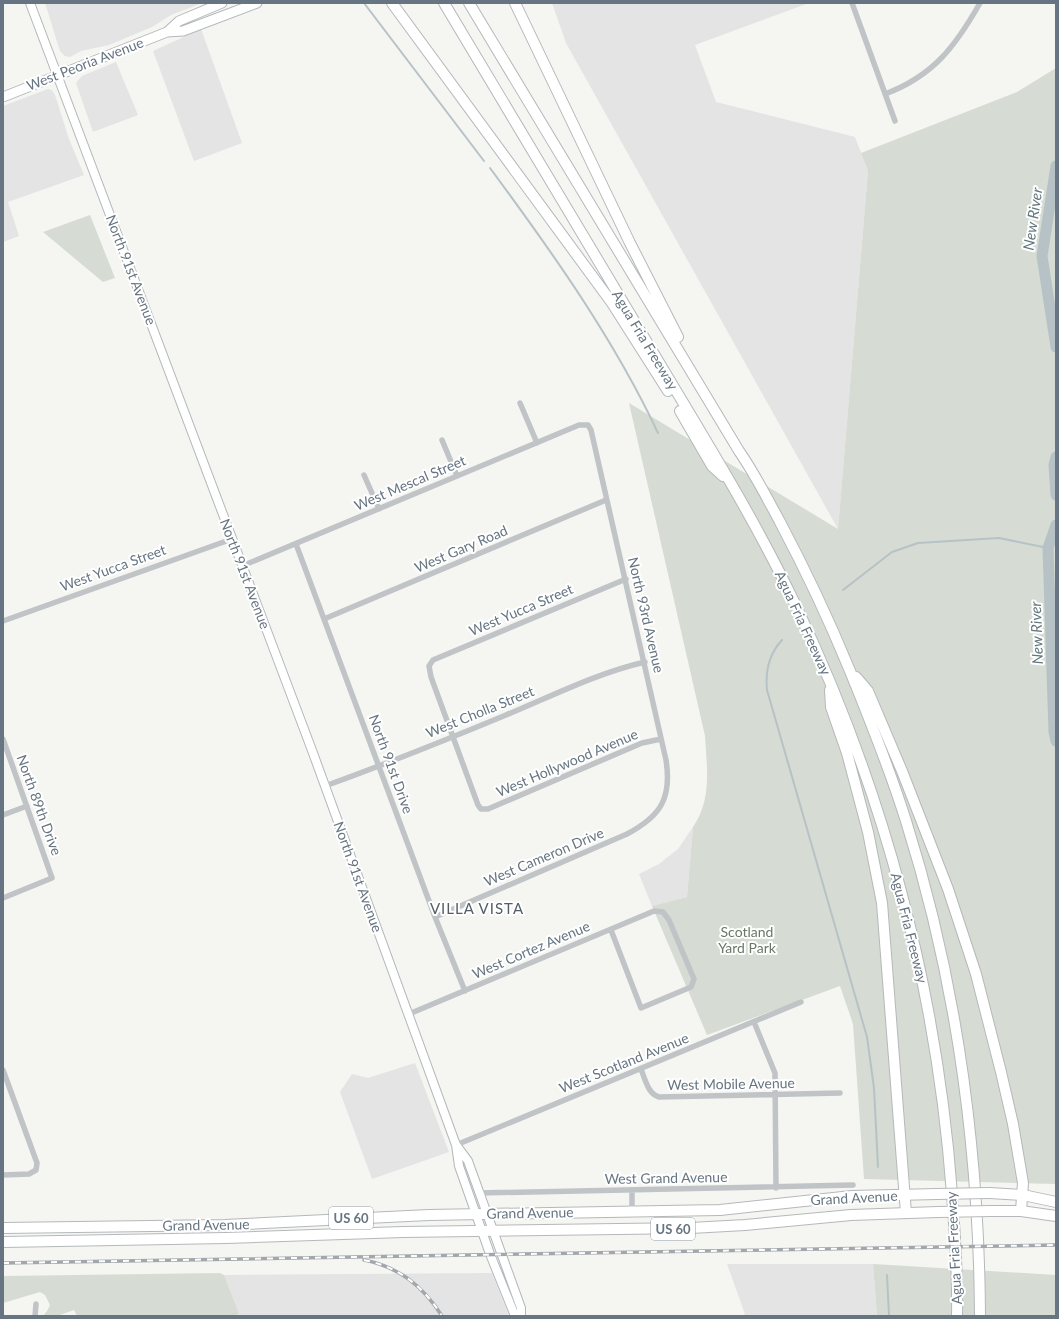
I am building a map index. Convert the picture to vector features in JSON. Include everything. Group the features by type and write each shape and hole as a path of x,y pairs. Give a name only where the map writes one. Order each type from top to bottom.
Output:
{"highway":[{"path":"392,3 612,303 664,385 712,466 732,485"},
{"name":"Agua Fria Freeway","path":"444,3 732,485 782,576 828,678 880,815 906,906 926,995 947,1133 955,1238 957,1316"},
{"name":"Agua Fria Freeway","path":"469,3 739,451 754,473 800,561 838,639 873,726 906,821 933,918 953,1014 967,1105 975,1176 980,1270 980,1316"},
{"path":"515,3 630,243 676,331 745,448 754,473"},
{"path":"849,669 868,691 888,737 961,928 985,1005 1001,1072 1020,1165 1023,1195 1021,1212"},
{"path":"828,678 831,707 861,803 882,903 906,1213"},
{"name":"Grand Avenue","path":"3,1228 225,1224 476,1214 720,1210 852,1196 990,1193 1023,1195 1056,1202"},
{"name":"Grand Avenue","path":"3,1242 109,1241 403,1232 710,1228 851,1215 938,1212 1021,1212 1056,1216"},
{"path":"225,1224 226,1238"},
{"path":"108,1226 109,1241"}],"main road":[{"name":"North 91st Avenue","path":"30,3 325,786 456,1146 459,1166 482,1232 515,1316"},
{"name":"West Peoria Avenue","path":"167,32 179,21 222,3"},
{"name":"West Peoria Avenue","path":"3,96 167,32 183,31 244,6 257,3"},
{"name":"North 91st Avenue","path":"456,1146 468,1161 521,1308 522,1316"}],"street":[{"path":"852,3 895,121"},
{"path":"885,94 921,77 942,58 980,3"},
{"path":"520,403 537,443"},
{"name":"West Mescal Street","path":"242,566 579,425 588,425"},
{"name":"North 93rd Avenue","path":"588,425 591,430 606,500 626,579 668,772 665,796 658,811"},
{"path":"442,440 457,476"},
{"path":"364,475 379,509"},
{"name":"West Gary Road","path":"324,619 606,500"},
{"name":"West Yucca Street","path":"3,621 232,539"},
{"name":"North 91st Drive","path":"296,544 435,918 465,991"},
{"name":"West Yucca Street","path":"454,737 431,677 429,666 433,660 626,579"},
{"name":"West Cholla Street","path":"325,786 454,737 599,676 625,666 645,662"},
{"name":"West Hollywood Avenue","path":"454,737 481,809 488,809 642,743 661,739"},
{"name":"North 89th Drive","path":"3,739 52,878 3,898"},
{"path":"3,815 27,806"},
{"name":"West Cameron Drive","path":"435,918 627,834 645,825 658,811"},
{"name":"West Cortez Avenue","path":"409,1014 654,911 663,912 669,920 694,979 691,987 641,1008 611,930"},
{"name":"West Scotland Avenue","path":"456,1146 801,1002"},
{"path":"754,1022 774,1074 776,1095 776,1188"},
{"name":"West Mobile Avenue","path":"641,1069 650,1091 654,1096 659,1097 840,1093"},
{"path":"3,1070 37,1163 36,1170 29,1174 3,1175"},
{"name":"West Grand Avenue","path":"480,1193 776,1188 853,1185"},
{"path":"632,1190 632,1211"},
{"path":"35,1316 36,1304"}],"shaded area":[{"path":"45,3 202,3 171,15 152,27 109,45 81,51 70,57 65,56 60,51"},
{"path":"552,3 809,3 695,45 716,102 855,137 868,171 838,529 566,43"},
{"path":"201,29 242,143 194,161 153,51"},
{"path":"116,62 138,115 93,132 76,83 82,76"},
{"path":"48,89 52,90 55,95 69,139 84,175 8,202 19,236 3,242 3,106"},
{"path":"693,827 687,897 652,906 639,874 659,864 678,849"},
{"path":"415,1063 449,1152 372,1179 340,1092 352,1074 368,1078"},
{"path":"727,1264 873,1264 877,1316 740,1316 745,1314"},
{"path":"492,1273 509,1316 239,1316 224,1275"}],"green space":[{"name":"Scotland Yard Park","path":"1056,68 1056,1184 864,1179 853,1024 840,986 707,1035 652,906 687,897 693,827 699,816 706,795 707,760 705,736 629,403 838,529 868,171 861,153 1017,92"},
{"path":"90,215 115,278 103,282 43,232"},
{"path":"873,1264 1056,1275 1056,1316 877,1316"},
{"path":"220,1273 224,1275 239,1314 234,1316 77,1316 74,1310 57,1316 43,1316 50,1305 45,1295 40,1292 3,1303 3,1276"}],"waterway":[{"path":"364,3 484,161"},
{"name":"New River","path":"1056,166 1042,256 1056,347"},
{"path":"490,168 559,264 602,330 641,398 658,433"},
{"name":"New River","path":"1056,457 1054,465 1056,495"},
{"name":"New River","path":"1056,525 1048,548 1054,732 1056,741"},
{"path":"843,590 892,552 918,543 999,538 1048,548"},
{"path":"782,640 774,651 767,669 767,690 867,1037 874,1088 878,1167"},
{"path":"887,1275 889,1316"}],"railway":[{"path":"3,1263 1056,1245"},
{"path":"364,1260 388,1267 409,1279 427,1296 442,1316"}],"district":[{"name":"VILLA VISTA","path":"477,909"}]}
